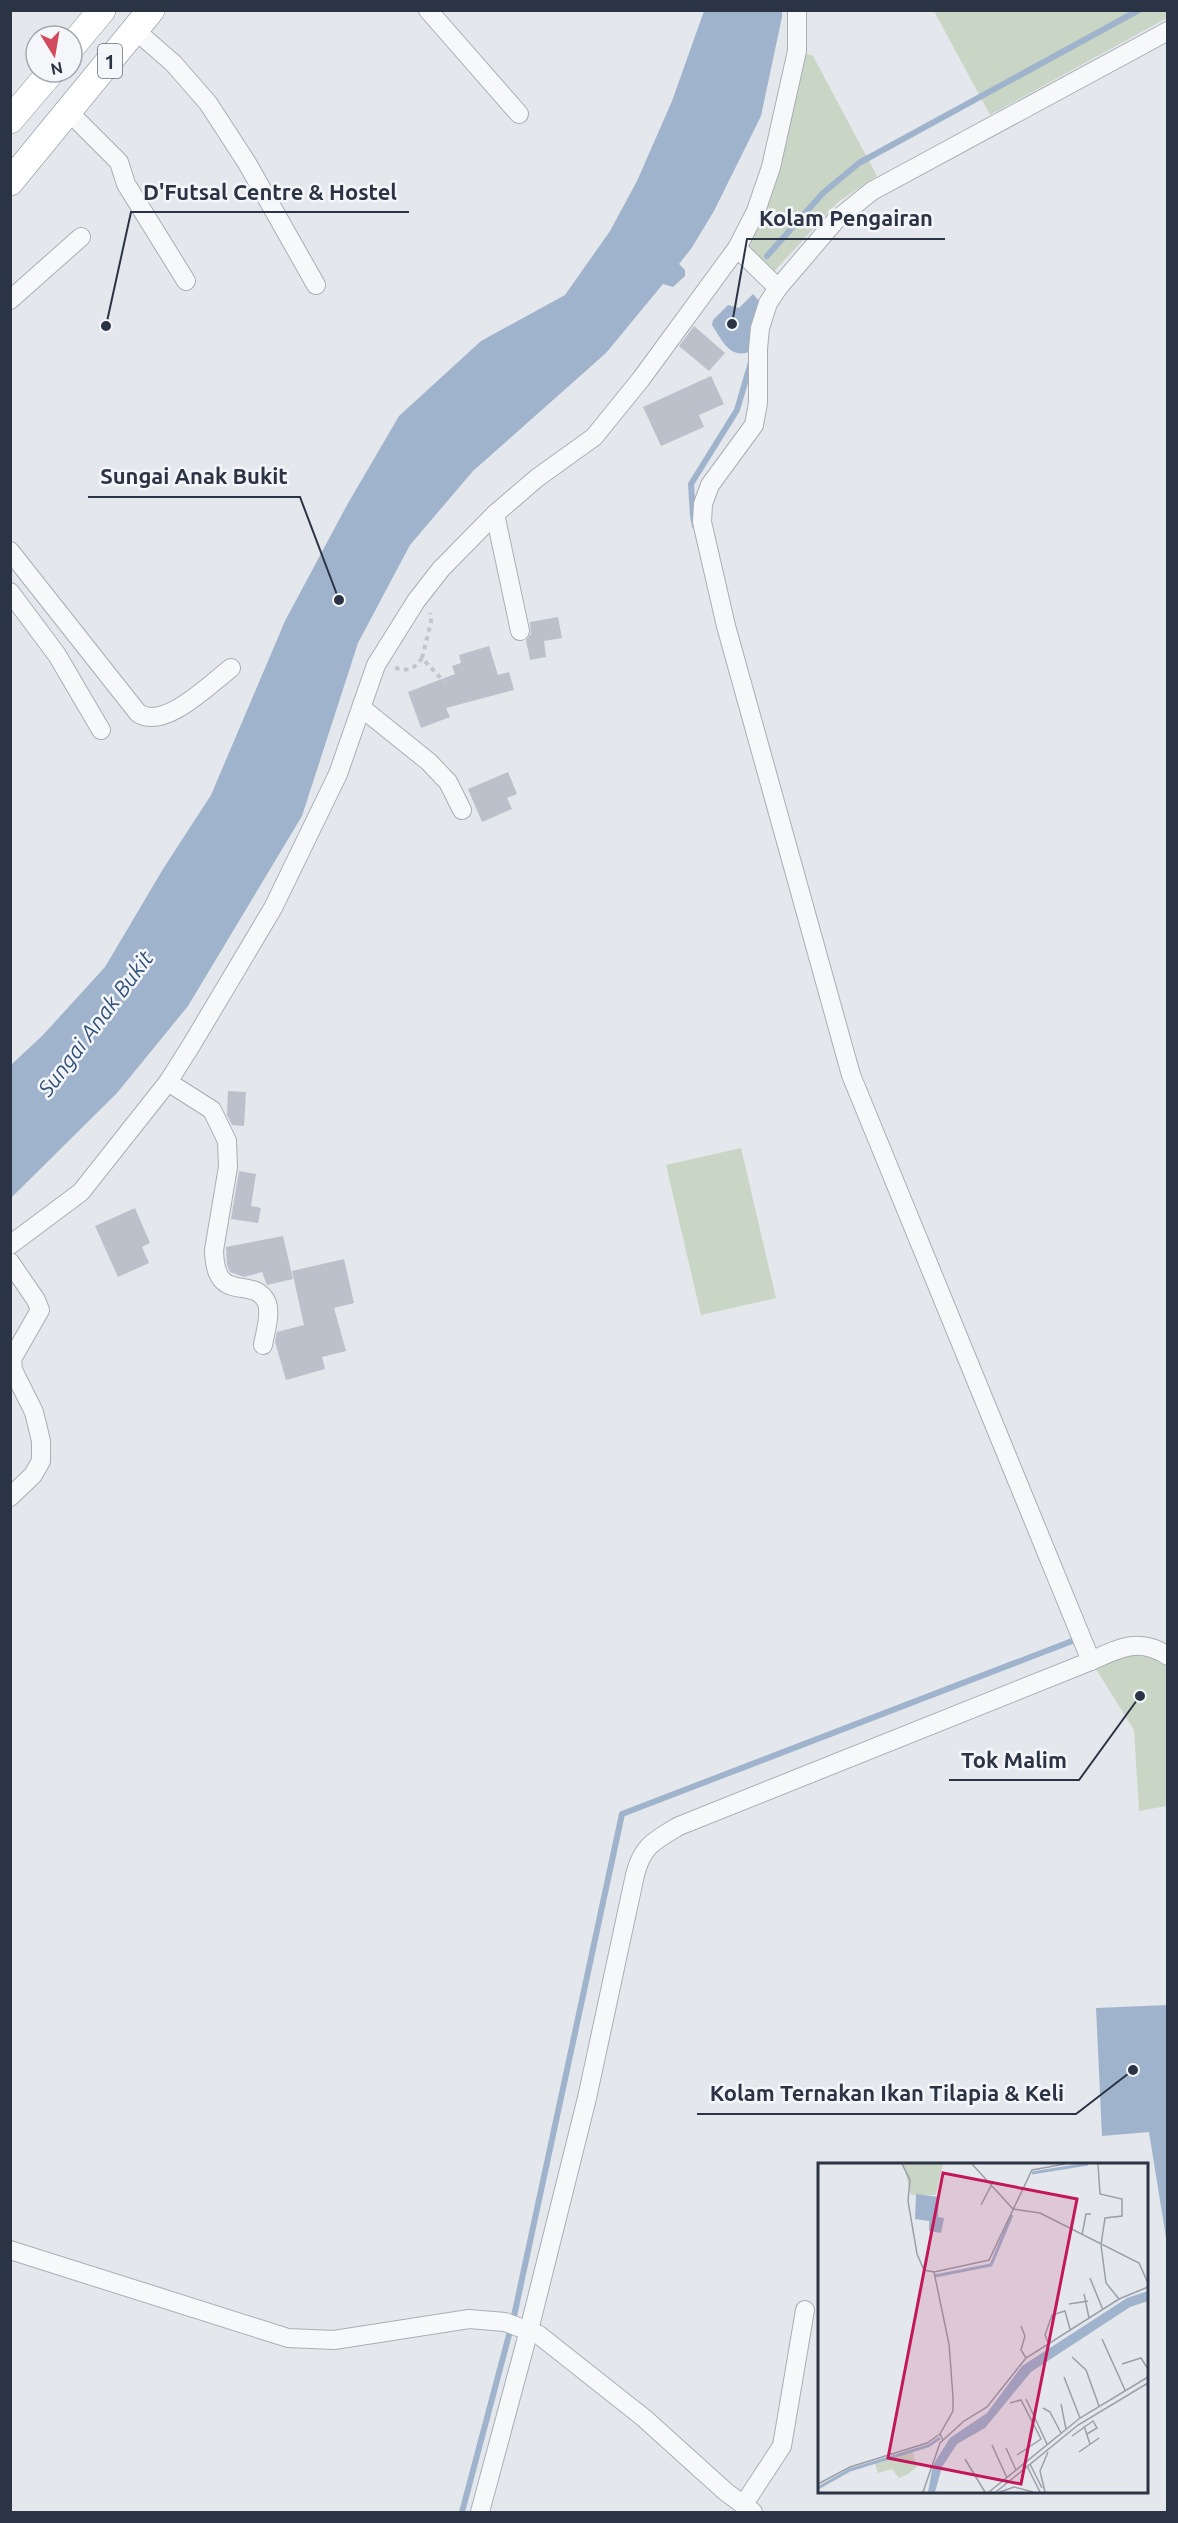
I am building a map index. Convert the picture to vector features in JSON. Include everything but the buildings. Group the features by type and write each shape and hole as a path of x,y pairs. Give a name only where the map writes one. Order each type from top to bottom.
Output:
{"highway":[{"name":"1","path":"84,32 102,10"},
{"name":"1","path":"11,182 143,20"},
{"path":"10,120 41,84"}],"street":[{"path":"428,10 519,114"},
{"path":"10,1245 81,1192 168,1082 273,908 338,774 363,709 376,665 416,601 441,569 495,514 537,478 594,437 641,379 737,248 756,211 771,168 797,51 797,10"},
{"path":"143,20 173,63 208,103 247,164 316,285"},
{"path":"1091,1661 850,1075 726,626 702,512 707,492 719,471 754,425 758,403 760,328 768,303 836,220 873,191 1167,31"},
{"path":"69,112 119,162 126,184 186,281"},
{"path":"10,300 81,237"},
{"path":"737,248 778,288"},
{"path":"495,514 520,631"},
{"path":"10,551 144,718 168,716 231,668"},
{"path":"10,592 57,655 101,730"},
{"path":"363,709 429,762 448,782 462,810"},
{"path":"168,1082 212,1110 227,1141 228,1167 214,1250 214,1263 222,1281 227,1285 254,1291 266,1302 268,1312 263,1345"},
{"path":"10,1262 40,1310 12,1359 13,1370 34,1412 40,1441 41,1461 33,1475 10,1497"},
{"path":"480,2512 518,2326 587,2098 635,1875 644,1851 657,1839 679,1826 1091,1661 1137,1644 1156,1648 1167,1656"},
{"path":"10,2250 288,2338 334,2340 462,2320 518,2326 551,2344 644,2418 726,2492 748,2508 782,2446 805,2310"}],"path":[{"path":"376,665 408,670 414,669 422,658 432,614 429,609 416,601"},
{"path":"422,658 450,688"}],"green space":[{"path":"1167,10 1167,18 990,115 934,11"},
{"path":"797,51 813,56 877,176 838,202 768,278 737,248"},
{"path":"741,1148 776,1298 701,1315 666,1165"},
{"path":"1137,1644 1167,1662 1167,1806 1139,1811 1134,1730 1091,1661"}],"water":[{"name":"Sungai Anak Bukit","path":"704,11 782,11 782,17 761,116 714,211 679,264 685,270 685,276 673,287 663,284 606,353 473,471 410,545 358,643 302,816 188,1006 117,1093 11,1198 11,1065 43,1035 105,967 163,869 211,795 285,621 347,505 399,416 481,341 565,295 610,231 637,181 672,101"},
{"path":"753,294 760,302 755,350 746,353 734,352 720,338 712,325 713,320 728,305 739,308"},
{"path":"1168,2005 1167,2244 1149,2132 1102,2136 1096,2008"}],"waterway":[{"path":"767,256 823,193 859,163 1139,10"},
{"path":"695,526 691,484 737,410 751,362"},
{"path":"462,2512 514,2316 622,1814 1080,1638"}],"place":[{"name":"Kolam Pengairan","path":"732,324"},
{"name":"D'Futsal Centre & Hostel","path":"106,326"},
{"name":"Sungai Anak Bukit","path":"339,600"},
{"name":"Tok Malim","path":"1140,1696"},
{"name":"Kolam Ternakan Ikan Tilapia & Keli","path":"1133,2070"}]}
